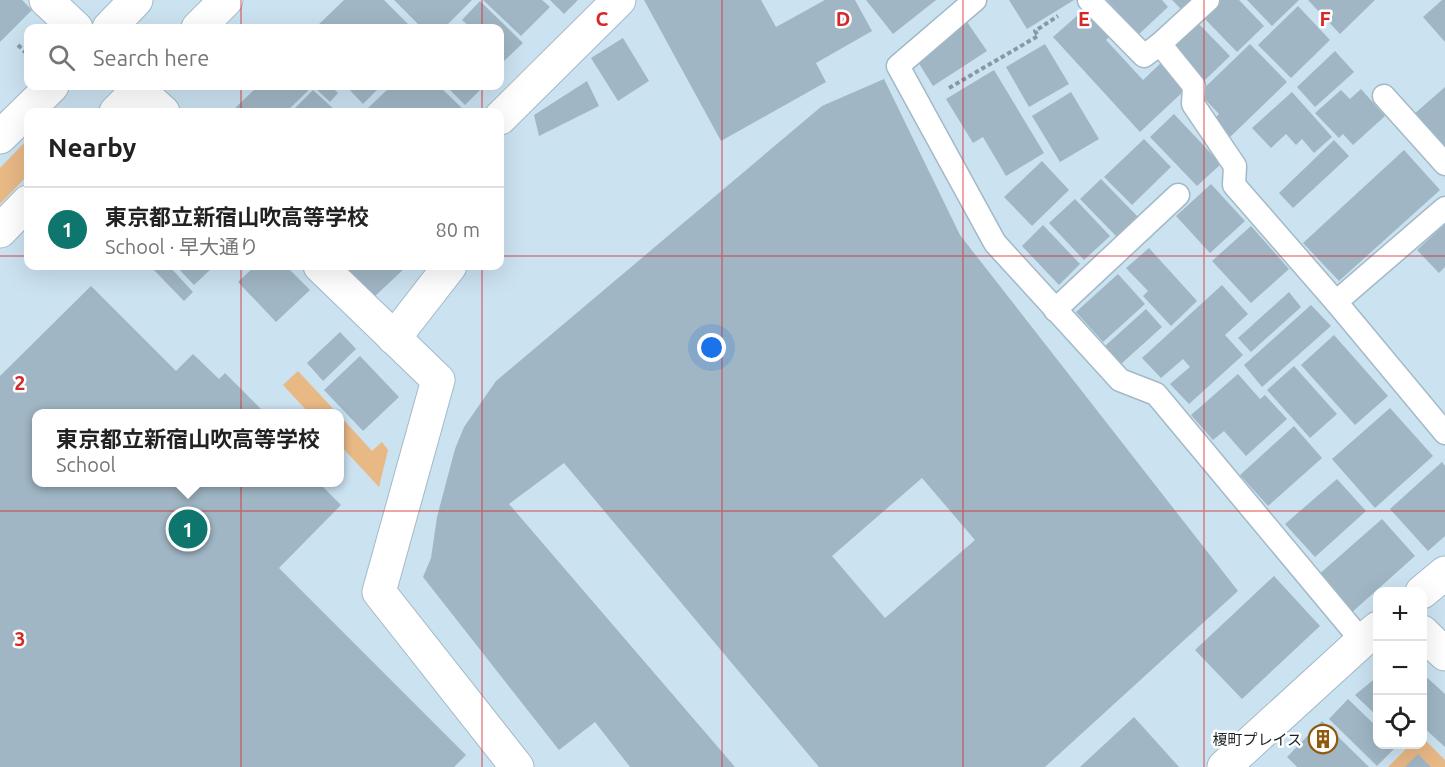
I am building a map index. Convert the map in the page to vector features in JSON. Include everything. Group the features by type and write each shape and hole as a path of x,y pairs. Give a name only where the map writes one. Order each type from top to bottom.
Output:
{"street":[{"path":"46,0 72,24"},
{"path":"113,24 136,0"},
{"path":"202,24 226,0"},
{"path":"504,114 619,0"},
{"path":"30,108 48,90"},
{"path":"120,108 135,90"},
{"path":"141,90 159,108"},
{"path":"0,137 24,113"},
{"path":"0,231 24,206"},
{"path":"324,270 438,380 379,592 517,767"},
{"path":"394,338 447,270"},
{"path":"1427,588 1445,573"},
{"path":"1224,767 1370,635"},
{"path":"1427,637 1445,654"}],"lane":[{"path":"975,0 898,66 995,243 1120,381 1156,394 1370,635"},
{"path":"1089,0 1144,56 1208,0"},
{"path":"1160,44 1194,86 1193,104 1236,166 1234,185 1336,302 1445,433"},
{"path":"1384,96 1445,164"},
{"path":"1055,310 1178,195"},
{"path":"1336,302 1445,208"}],"path":[{"path":"920,105 1038,36 1035,31 1064,12"},
{"path":"18,45 24,51"}],"shaded area":[{"path":"24,143 24,179 0,204 0,168"},
{"path":"298,371 333,409 305,409 283,385"},
{"path":"344,420 372,451 382,442 388,450 379,487 344,449"},
{"path":"1427,742 1445,760 1445,767 1388,767 1406,749 1427,749"}],"building":[{"path":"0,0 22,0 32,10 0,42"},
{"path":"344,0 384,0 408,24 319,24"},
{"path":"394,0 472,0 448,24 418,24"},
{"path":"483,0 542,0 550,7 521,36"},
{"path":"550,0 578,0 564,14"},
{"path":"644,0 761,0 776,27 825,0 855,0 872,31 816,63 826,82 721,141"},
{"path":"866,0 936,0 893,34"},
{"path":"1009,0 1074,0 1027,29"},
{"path":"1107,0 1162,0 1168,7 1138,35"},
{"path":"1172,0 1197,0 1184,12"},
{"path":"1220,0 1239,0 1264,26 1237,52 1203,17"},
{"path":"1247,0 1299,0 1272,26"},
{"path":"1308,0 1375,0 1340,34"},
{"path":"1442,0 1445,0 1445,42 1423,17"},
{"path":"480,1 504,24 466,24 462,20"},
{"path":"1088,6 1113,33 1106,40 1143,80 1163,61 1187,88 1140,132 1053,37"},
{"path":"1298,6 1330,40 1291,78 1258,45"},
{"path":"965,19 987,51 933,86 918,62"},
{"path":"1197,22 1230,56 1205,80 1172,46"},
{"path":"504,24 523,43 504,61"},
{"path":"623,38 649,81 618,101 591,58"},
{"path":"1045,44 1069,84 1029,107 1006,67"},
{"path":"1250,44 1287,82 1228,139 1212,121 1219,114 1199,93"},
{"path":"1335,51 1354,72 1315,107 1297,87"},
{"path":"994,70 1044,153 1006,176 983,137 973,143 946,99"},
{"path":"884,79 960,235 1238,591 1045,767 819,767 564,463 509,504 735,767 630,767 595,722 559,750 423,577 431,558 437,517 455,449 464,427 496,381 822,106","holes":["922,478 975,540 885,618 832,556"]},
{"path":"587,81 599,106 539,136 534,115"},
{"path":"1445,87 1445,150 1413,115"},
{"path":"1361,89 1385,116 1353,145 1343,134 1339,138 1315,113 1341,90 1350,99"},
{"path":"254,90 309,90 290,108 235,108"},
{"path":"313,90 333,108 295,108"},
{"path":"317,90 335,90 338,93 330,102"},
{"path":"350,90 377,90 363,104"},
{"path":"387,90 443,90 462,108 368,108"},
{"path":"450,90 480,90 465,105"},
{"path":"1071,92 1099,139 1060,162 1032,116"},
{"path":"1292,92 1332,137 1314,153 1302,139 1296,145 1286,134 1271,148 1252,128"},
{"path":"1174,114 1221,164 1197,186 1150,137"},
{"path":"1144,139 1171,167 1132,205 1104,177"},
{"path":"1334,140 1349,156 1293,208 1279,193"},
{"path":"1404,150 1440,190 1339,281 1303,243"},
{"path":"1042,161 1069,190 1032,226 1004,197"},
{"path":"1101,179 1138,217 1117,237 1080,199"},
{"path":"1211,184 1245,221 1210,253 1176,216"},
{"path":"1075,199 1110,236 1084,260 1049,223"},
{"path":"1445,224 1445,267 1439,273 1417,250"},
{"path":"1043,225 1080,264 1059,285 1022,246"},
{"path":"1251,226 1289,269 1251,303 1212,261"},
{"path":"1149,248 1197,301 1171,326 1143,296 1148,291 1126,268"},
{"path":"154,270 173,270 193,292 184,301"},
{"path":"180,270 210,270 194,285"},
{"path":"251,270 290,270 310,290 276,322 238,282"},
{"path":"347,270 403,270 373,298"},
{"path":"1118,274 1145,304 1103,342 1076,312"},
{"path":"1222,285 1248,314 1225,335 1243,355 1189,404 1170,384 1190,367 1183,359 1161,378 1142,358"},
{"path":"91,286 176,371 193,354 219,379 225,373 261,409 32,409 32,487 323,487 341,505 279,568 466,755 454,767 0,767 0,376"},
{"path":"1289,292 1301,307 1251,352 1238,338"},
{"path":"1311,305 1331,326 1262,387 1244,365"},
{"path":"1146,309 1162,327 1121,364 1105,346"},
{"path":"340,332 356,349 323,381 307,363"},
{"path":"1334,335 1388,396 1355,425 1301,365"},
{"path":"360,356 399,397 363,431 324,390"},
{"path":"1294,366 1337,414 1310,438 1267,390"},
{"path":"1238,374 1260,399 1265,395 1287,419 1246,456 1224,431 1213,440 1191,415"},
{"path":"1390,408 1433,456 1375,508 1332,459"},
{"path":"1294,426 1322,458 1268,506 1240,475"},
{"path":"1442,462 1445,466 1445,536 1428,551 1390,509"},
{"path":"1337,479 1366,511 1315,557 1285,524"},
{"path":"1382,519 1415,556 1380,587 1373,587 1373,593 1350,614 1317,576"},
{"path":"1274,576 1320,626 1242,699 1195,650"},
{"path":"1427,678 1445,694 1445,747 1427,731"},
{"path":"1373,680 1373,712 1355,695"},
{"path":"1348,699 1373,723 1373,749 1394,749 1377,766 1329,719"},
{"path":"1134,717 1179,767 1080,767"},
{"name":"榎町プレイス","path":"1322,721 1369,767 1297,767 1287,757"},
{"path":"1418,754 1431,767 1405,767"}],"place":[{"name":"東京都立新宿山吹高等学校","path":"188,529"},
{"name":"榎町プレイス","path":"1323,739"}]}
